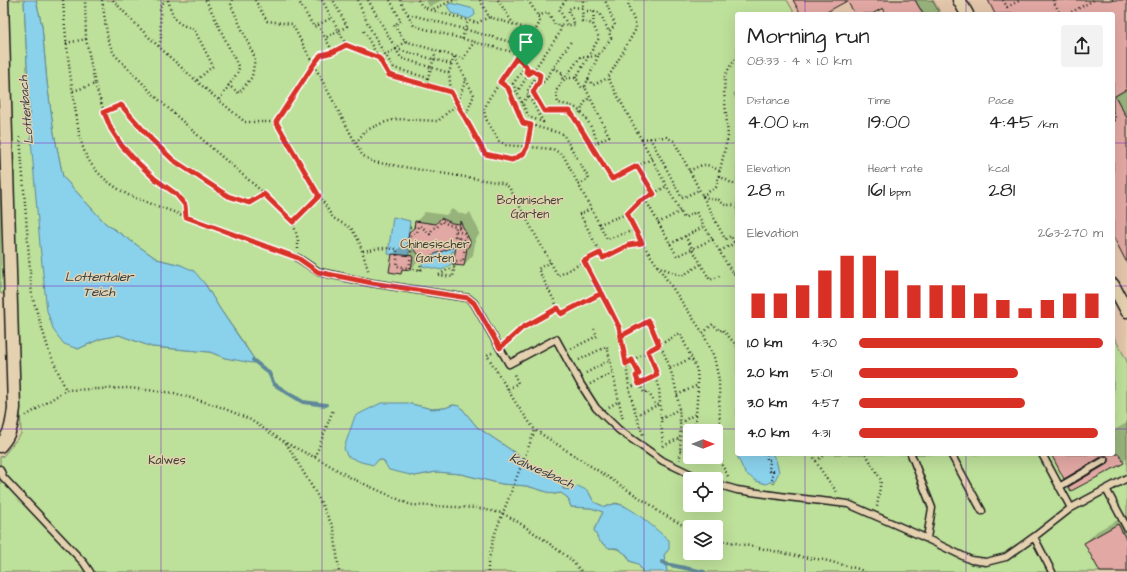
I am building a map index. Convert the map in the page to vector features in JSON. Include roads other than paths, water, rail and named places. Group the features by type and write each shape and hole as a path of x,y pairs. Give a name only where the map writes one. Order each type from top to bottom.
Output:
{"street":[{"path":"0,446 6,440 10,432 14,408 2,0"},
{"path":"959,0 965,12"},
{"path":"1115,289 1127,311"}],"lane":[{"path":"298,258 318,272 372,283 468,298 474,303 509,364 556,339 580,383 596,408 619,430 663,461 685,472"},
{"path":"912,456 932,508 927,538"},
{"path":"952,456 982,511"},
{"path":"1043,456 1071,508"},
{"path":"1059,487 1105,460"},
{"path":"0,469 3,477 84,563 90,572"},
{"path":"723,486 736,490 848,504 927,538 971,560 986,562 1006,557 1034,538 1071,508 1127,478"},
{"path":"1106,489 1127,528"},
{"path":"1034,538 1052,572"}],"water":[{"name":"Lottentaler Teich","path":"24,0 36,0 42,26 47,82 54,133 63,177 105,223 157,259 181,265 194,271 205,284 256,362 252,363 225,358 210,352 152,347 119,335 100,339 78,349 64,344 54,331 47,311 40,245 30,128"},
{"path":"451,3 474,9 475,15 469,19 451,13 447,5"},
{"path":"393,217 410,221 407,246 410,246 407,265 403,256 388,254"},
{"path":"449,227 458,252 452,251 451,256 453,256 453,263 442,270 422,266 423,260 428,258 427,252 414,251 415,245"},
{"path":"381,403 407,403 432,409 445,408 453,405 460,406 477,427 545,475 561,482 563,489 571,490 578,486 588,491 594,502 605,507 614,504 623,505 644,519 669,540 669,549 664,555 667,572 643,572 638,564 630,561 627,555 617,548 609,548 599,541 594,530 603,512 591,508 571,507 568,498 561,493 554,494 527,486 502,484 461,474 436,472 415,476 389,470 383,460 378,460 374,465 361,462 347,456 344,448 355,416"},
{"path":"737,456 773,456 779,472 775,480 766,484 756,481 745,473"}],"waterway":[{"name":"Kalwesbach","path":"253,360 269,373 274,384 288,393 303,402 326,405"},
{"name":"Kalwesbach","path":"662,562 704,572"}],"water label":[{"name":"Lottenbach","path":"26,110"}],"park label":[{"name":"Botanischer Garten","path":"530,207"},
{"name":"Chinesischer Garten","path":"435,251"},
{"name":"Kalwes","path":"167,460"}]}
